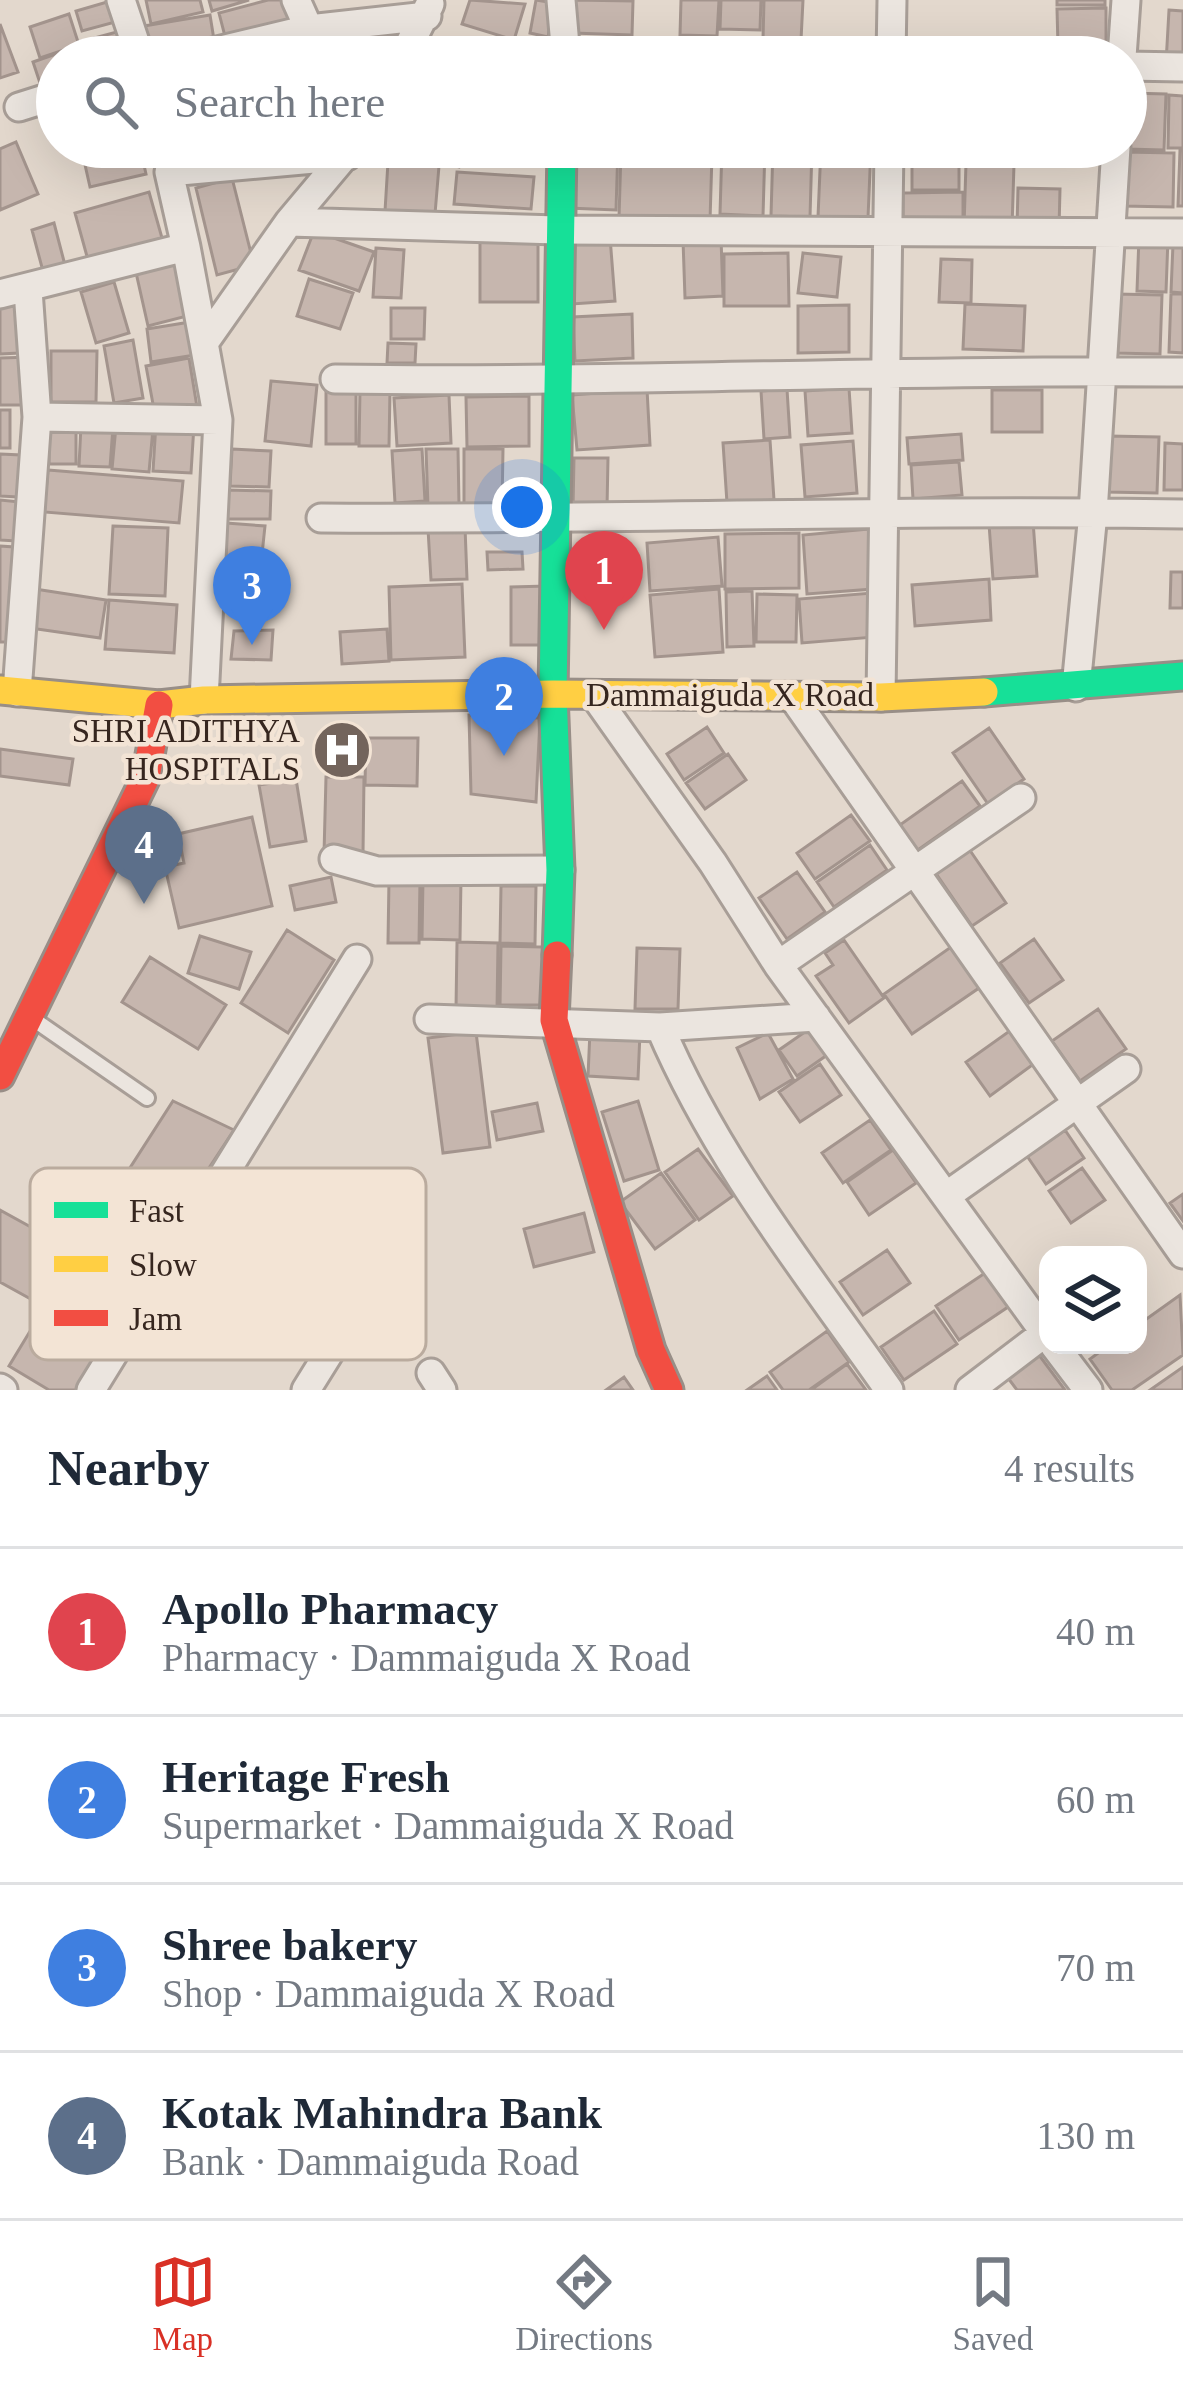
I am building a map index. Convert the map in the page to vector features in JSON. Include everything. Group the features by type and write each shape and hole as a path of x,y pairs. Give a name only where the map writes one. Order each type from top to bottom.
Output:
{"street":[{"path":"121,0 133,36"},
{"path":"296,0 309,29"},
{"path":"561,0 564,36"},
{"path":"891,36 892,0"},
{"path":"1123,36 1126,0"},
{"path":"280,36 429,8"},
{"path":"415,36 429,8"},
{"path":"1147,66 1183,67"},
{"path":"19,106 36,101"},
{"path":"168,168 218,420 204,700"},
{"path":"204,343 289,222 335,168"},
{"path":"561,168 553,694 560,870 554,1020 651,1351 669,1390"},
{"path":"881,697 890,168"},
{"path":"1076,687 1093,513 1115,168"},
{"path":"289,222 557,230 1183,233"},
{"path":"9,691 37,417 14,292 186,247"},
{"path":"335,379 556,382 884,373 1183,372"},
{"path":"37,417 218,420"},
{"path":"321,518 1183,514"},
{"name":"Dammaiguda X Road","path":"9,691 159,705 204,700 553,694 881,697 1183,676"},
{"path":"594,695 713,863 778,965 1039,1324"},
{"path":"791,696 1183,1254"},
{"path":"0,1076 146,777 159,705"},
{"path":"778,965 1021,798"},
{"path":"334,859 377,871 560,870"},
{"path":"228,1168 357,959"},
{"path":"430,1019 660,1027 816,1017"},
{"path":"660,1027 686,1088 735,1169 889,1390"},
{"path":"946,1196 1126,1069"},
{"path":"970,1390 1039,1345"},
{"path":"1061,1354 1088,1390"},
{"path":"92,1390 110,1360"},
{"path":"306,1390 325,1360"}],"lane":[{"path":"29,1016 147,1098"}],"building":[{"path":"114,0 119,21 82,31 76,11"},
{"path":"146,0 200,0 203,12 151,24"},
{"path":"209,0 249,0 212,11"},
{"path":"283,0 291,28 259,36 225,36 219,13"},
{"path":"470,0 525,4 515,36 462,24"},
{"path":"536,0 554,3 548,36 530,33"},
{"path":"573,0 633,1 632,35 572,33"},
{"path":"681,0 719,0 717,36 680,35"},
{"path":"721,0 761,0 760,30 720,29"},
{"path":"764,0 803,0 801,36 763,36"},
{"path":"1057,0 1105,0 1105,5 1057,5"},
{"path":"1106,8 1106,36 1058,36 1057,9"},
{"path":"1169,10 1183,11 1183,64 1166,63"},
{"path":"69,14 76,36 36,36 36,46 30,27"},
{"path":"210,15 213,36 146,36 144,26"},
{"path":"0,24 18,72 0,78"},
{"path":"1147,94 1166,94 1164,150 1147,150"},
{"path":"1169,95 1183,96 1183,148 1168,148"},
{"path":"16,142 38,194 0,210 0,149"},
{"path":"1183,150 1183,206 1178,206"},
{"path":"1147,152 1174,153 1173,207 1123,206 1124,168 1147,168"},
{"path":"86,168 145,168 146,174 90,187"},
{"path":"388,168 439,168 435,214 385,211"},
{"path":"569,168 617,168 616,210 568,208"},
{"path":"620,168 712,168 710,221 619,218"},
{"path":"721,168 764,168 763,216 720,214"},
{"path":"772,168 811,168 810,217 771,216"},
{"path":"820,168 870,168 868,218 818,217"},
{"path":"912,168 959,168 959,190 912,190"},
{"path":"966,168 1014,168 1012,228 964,227"},
{"path":"457,172 534,177 531,209 454,204"},
{"path":"232,178 254,265 217,275 196,188"},
{"path":"1018,188 1060,189 1059,229 1017,228"},
{"path":"149,192 162,238 88,260 75,213"},
{"path":"963,192 963,227 903,228 903,193"},
{"path":"54,223 66,269 44,275 32,230"},
{"path":"314,231 374,252 359,291 299,270"},
{"path":"610,237 615,301 572,304 567,240"},
{"path":"1139,237 1168,238 1166,292 1137,291"},
{"path":"721,238 723,296 685,298 683,240"},
{"path":"480,242 538,242 538,302 480,302"},
{"path":"1173,244 1183,244 1183,293 1171,292"},
{"path":"376,248 404,250 401,298 373,297"},
{"path":"788,253 789,306 724,306 724,254"},
{"path":"803,253 841,257 837,297 798,293"},
{"path":"177,258 191,315 148,326 135,268"},
{"path":"941,259 972,260 971,303 939,302"},
{"path":"309,279 353,293 340,329 297,316"},
{"path":"114,282 129,333 96,343 81,292"},
{"path":"1115,294 1162,295 1160,354 1113,353"},
{"path":"1171,294 1183,294 1183,353 1169,352"},
{"path":"965,304 1025,306 1023,351 963,349"},
{"path":"17,305 19,353 0,354 0,306"},
{"path":"849,305 849,352 798,353 798,306"},
{"path":"391,308 425,308 424,339 391,339"},
{"path":"632,314 633,358 575,361 573,317"},
{"path":"190,322 195,355 151,362 147,329"},
{"path":"133,340 143,398 114,403 104,346"},
{"path":"388,343 416,344 415,363 387,363"},
{"path":"51,351 97,351 96,402 51,402"},
{"path":"32,357 32,405 0,405 0,358"},
{"path":"189,358 197,407 155,415 146,366"},
{"path":"271,381 317,385 311,446 265,441"},
{"path":"326,388 356,388 356,444 326,444"},
{"path":"849,388 852,433 808,436 805,391"},
{"path":"647,389 650,445 577,450 572,395"},
{"path":"787,389 790,437 764,439 761,391"},
{"path":"360,390 390,390 389,446 359,446"},
{"path":"992,390 1042,390 1042,432 992,432"},
{"path":"449,395 451,443 397,446 394,398"},
{"path":"529,396 529,446 467,447 466,397"},
{"path":"0,410 10,410 10,448 0,448"},
{"path":"156,423 194,425 191,473 153,471"},
{"path":"81,425 113,427 110,467 79,466"},
{"path":"49,426 76,426 76,464 49,464"},
{"path":"116,426 153,429 149,472 112,469"},
{"path":"961,434 963,460 909,464 907,438"},
{"path":"1108,436 1159,437 1157,493 1106,492"},
{"path":"770,440 774,500 727,503 723,443"},
{"path":"853,441 857,493 805,497 801,445"},
{"path":"1165,443 1183,444 1183,490 1164,490"},
{"path":"232,449 271,451 269,487 230,486"},
{"path":"422,449 425,501 395,503 392,451"},
{"path":"426,449 458,449 459,505 428,507"},
{"path":"464,449 503,449 502,507 464,506"},
{"path":"0,454 21,455 18,497 0,496"},
{"path":"574,458 608,458 607,508 573,508"},
{"path":"959,462 962,495 913,499 911,465"},
{"path":"48,470 183,481 179,523 44,512"},
{"path":"227,490 271,491 270,519 226,519"},
{"path":"0,500 20,502 16,541 0,540"},
{"path":"1033,521 1037,576 993,579 989,524"},
{"path":"226,523 265,526 261,564 223,562"},
{"path":"113,526 168,528 165,596 109,594"},
{"path":"465,527 467,579 431,580 428,529"},
{"path":"869,529 873,589 807,594 803,535"},
{"path":"799,533 799,588 725,589 725,534"},
{"path":"718,537 722,586 650,591 647,543"},
{"path":"0,546 14,547 7,642 0,642"},
{"path":"487,552 522,552 523,569 488,570"},
{"path":"1171,572 1183,572 1183,608 1170,608"},
{"path":"989,579 991,620 915,626 912,585"},
{"path":"462,584 465,657 391,660 389,587"},
{"path":"547,586 548,645 511,645 511,587"},
{"path":"35,589 106,600 100,638 30,628"},
{"path":"719,589 723,652 655,657 650,595"},
{"path":"752,591 754,646 727,647 726,592"},
{"path":"872,593 875,637 802,643 799,599"},
{"path":"757,594 797,595 796,642 756,642"},
{"path":"109,600 177,605 174,653 105,649"},
{"path":"387,629 389,661 342,664 340,632"},
{"path":"273,630 271,660 231,659 234,631"},
{"path":"469,715 540,718 536,802 471,794"},
{"path":"707,727 724,753 684,780 667,754"},
{"path":"989,728 1024,779 988,804 953,753"},
{"path":"366,738 418,738 417,786 365,785"},
{"path":"0,749 73,759 69,785 0,776"},
{"path":"728,754 746,780 705,809 686,783"},
{"path":"326,777 364,777 363,854 324,854"},
{"path":"296,779 306,841 270,847 259,785"},
{"path":"962,781 980,806 915,852 897,827"},
{"path":"851,815 870,841 815,879 797,853"},
{"path":"252,817 272,906 179,928 165,867 184,863 178,834"},
{"path":"870,845 887,870 834,907 817,882"},
{"path":"969,849 1006,903 972,926 935,872"},
{"path":"797,872 825,912 787,939 759,898"},
{"path":"331,877 336,902 295,910 290,886"},
{"path":"423,878 461,878 460,940 422,939"},
{"path":"389,879 420,880 419,943 388,943"},
{"path":"501,886 536,886 535,944 500,943"},
{"path":"287,930 334,960 288,1033 241,1003"},
{"path":"200,936 251,952 239,989 188,973"},
{"path":"1034,939 1063,980 1029,1003 1000,963"},
{"path":"844,940 884,998 849,1023 816,976 833,965 825,953"},
{"path":"457,942 498,943 497,1010 456,1009"},
{"path":"501,946 543,947 542,1005 500,1005"},
{"path":"951,947 979,988 912,1034 884,994"},
{"path":"637,948 680,949 678,1009 635,1009"},
{"path":"150,957 226,1005 198,1049 122,1002"},
{"path":"1098,1009 1126,1049 1080,1081 1052,1041"},
{"path":"812,1027 830,1053 797,1076 779,1050"},
{"path":"1011,1030 1035,1063 990,1096 966,1062"},
{"path":"590,1031 640,1033 638,1079 588,1076"},
{"path":"476,1032 490,1147 443,1153 428,1038"},
{"path":"768,1033 793,1079 760,1099 737,1048"},
{"path":"820,1064 841,1095 800,1122 779,1092"},
{"path":"173,1101 234,1130 209,1168 130,1168"},
{"path":"638,1101 659,1170 624,1181 602,1112"},
{"path":"537,1103 543,1131 497,1140 492,1112"},
{"path":"870,1120 891,1150 843,1183 822,1153"},
{"path":"1065,1130 1084,1158 1046,1184 1027,1156"},
{"path":"698,1149 733,1196 699,1220 665,1172"},
{"path":"893,1150 916,1183 869,1215 847,1182"},
{"path":"1082,1168 1105,1200 1071,1223 1049,1191"},
{"path":"661,1173 695,1220 655,1249 620,1202"},
{"path":"1183,1194 1183,1221 1170,1203"},
{"path":"0,1210 30,1227 30,1299 0,1282"},
{"path":"584,1213 594,1252 534,1267 524,1229"},
{"path":"887,1250 910,1283 863,1315 840,1282"},
{"path":"985,1273 1008,1307 959,1340 936,1306"},
{"path":"1180,1295 1183,1355 1132,1390 1112,1390 1090,1359 1097,1354 1147,1354 1147,1319"},
{"path":"934,1311 957,1344 904,1380 881,1347"},
{"path":"30,1331 30,1360 100,1362 83,1390 49,1390 9,1366"},
{"path":"827,1331 849,1362 809,1390 783,1390 770,1372"},
{"path":"1039,1355 1065,1390 1017,1390 1008,1378"},
{"path":"847,1364 866,1390 811,1390"},
{"path":"1183,1367 1183,1390 1150,1390"},
{"path":"767,1376 777,1390 747,1390"},
{"path":"624,1377 633,1390 606,1390"}],"traffic: fast":[{"path":"557,955 560,870 553,694 562,168"},
{"path":"984,692 1183,676"}],"traffic: slow":[{"path":"0,690 159,705 204,700 553,694 881,697 984,692"}],"traffic: jam":[{"path":"0,1076 146,777 159,705"},
{"path":"557,955 554,1020 651,1350 669,1390"}],"place":[{"name":"Apollo Pharmacy","path":"604,630"},
{"name":"Shree bakery","path":"252,645"},
{"name":"SHRI ADITHYA HOSPITALS","path":"342,750"},
{"name":"Heritage Fresh","path":"504,756"},
{"name":"Kotak Mahindra Bank","path":"144,904"}]}
